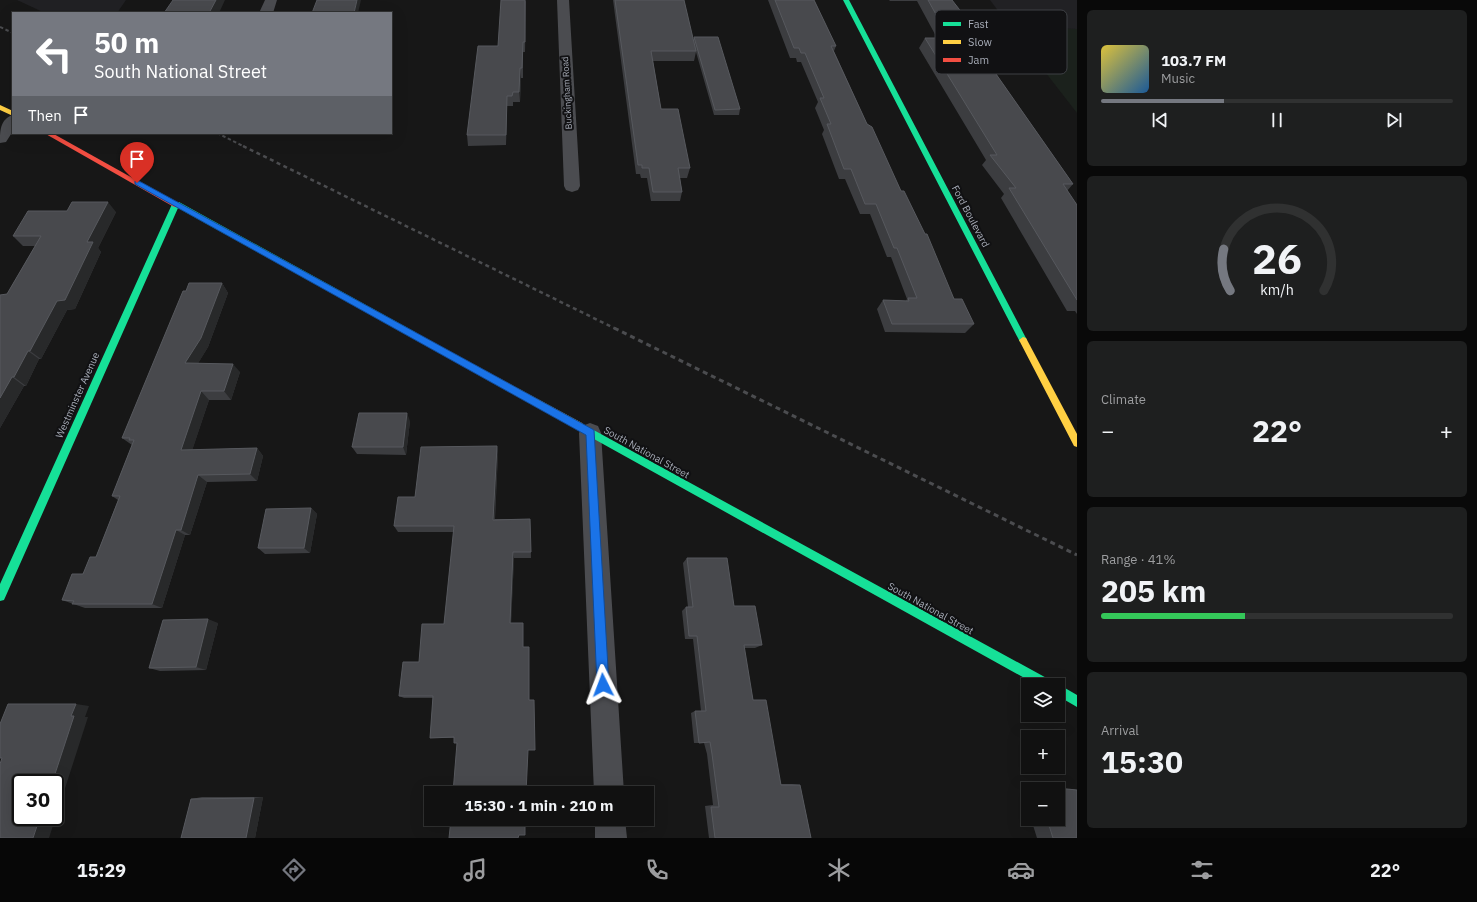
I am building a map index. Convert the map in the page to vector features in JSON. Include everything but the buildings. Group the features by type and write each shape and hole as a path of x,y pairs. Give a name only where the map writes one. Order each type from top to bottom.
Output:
{"street":[{"path":"266,12 271,0"},
{"name":"Buckingham Road","path":"563,0 572,186"},
{"name":"Ford Boulevard","path":"846,0 1077,443"},
{"path":"0,107 12,113"},
{"path":"0,138 12,121"},
{"name":"South National Street","path":"49,134 1035,678"},
{"name":"Westminster Avenue","path":"0,596 176,204"},
{"path":"590,433 609,786"},
{"path":"1065,694 1077,701"},
{"path":"610,826 611,838"}],"shaded area":[{"path":"17,0 126,0 118,12 43,12"},
{"path":"990,0 1077,0 1077,29 1067,29 1067,10 998,10"},
{"path":"1067,29 1077,29 1077,113 1047,74 1067,74"}],"railway":[{"path":"0,27 12,33"},
{"path":"219,134 243,146"},
{"path":"243,146 616,329"},
{"path":"614,328 1077,555"}],"traffic: fast":[{"path":"846,0 1023,340"},
{"path":"0,596 176,204"},
{"path":"177,205 412,334"},
{"path":"579,426 1035,678"},
{"path":"1065,694 1077,701"}],"traffic: slow":[{"path":"0,107 12,113"},
{"path":"412,334 579,426"},
{"path":"1023,340 1077,443"}],"traffic: jam":[{"path":"49,134 177,205"}],"route":[{"path":"137,183 590,433 603,685"}]}
